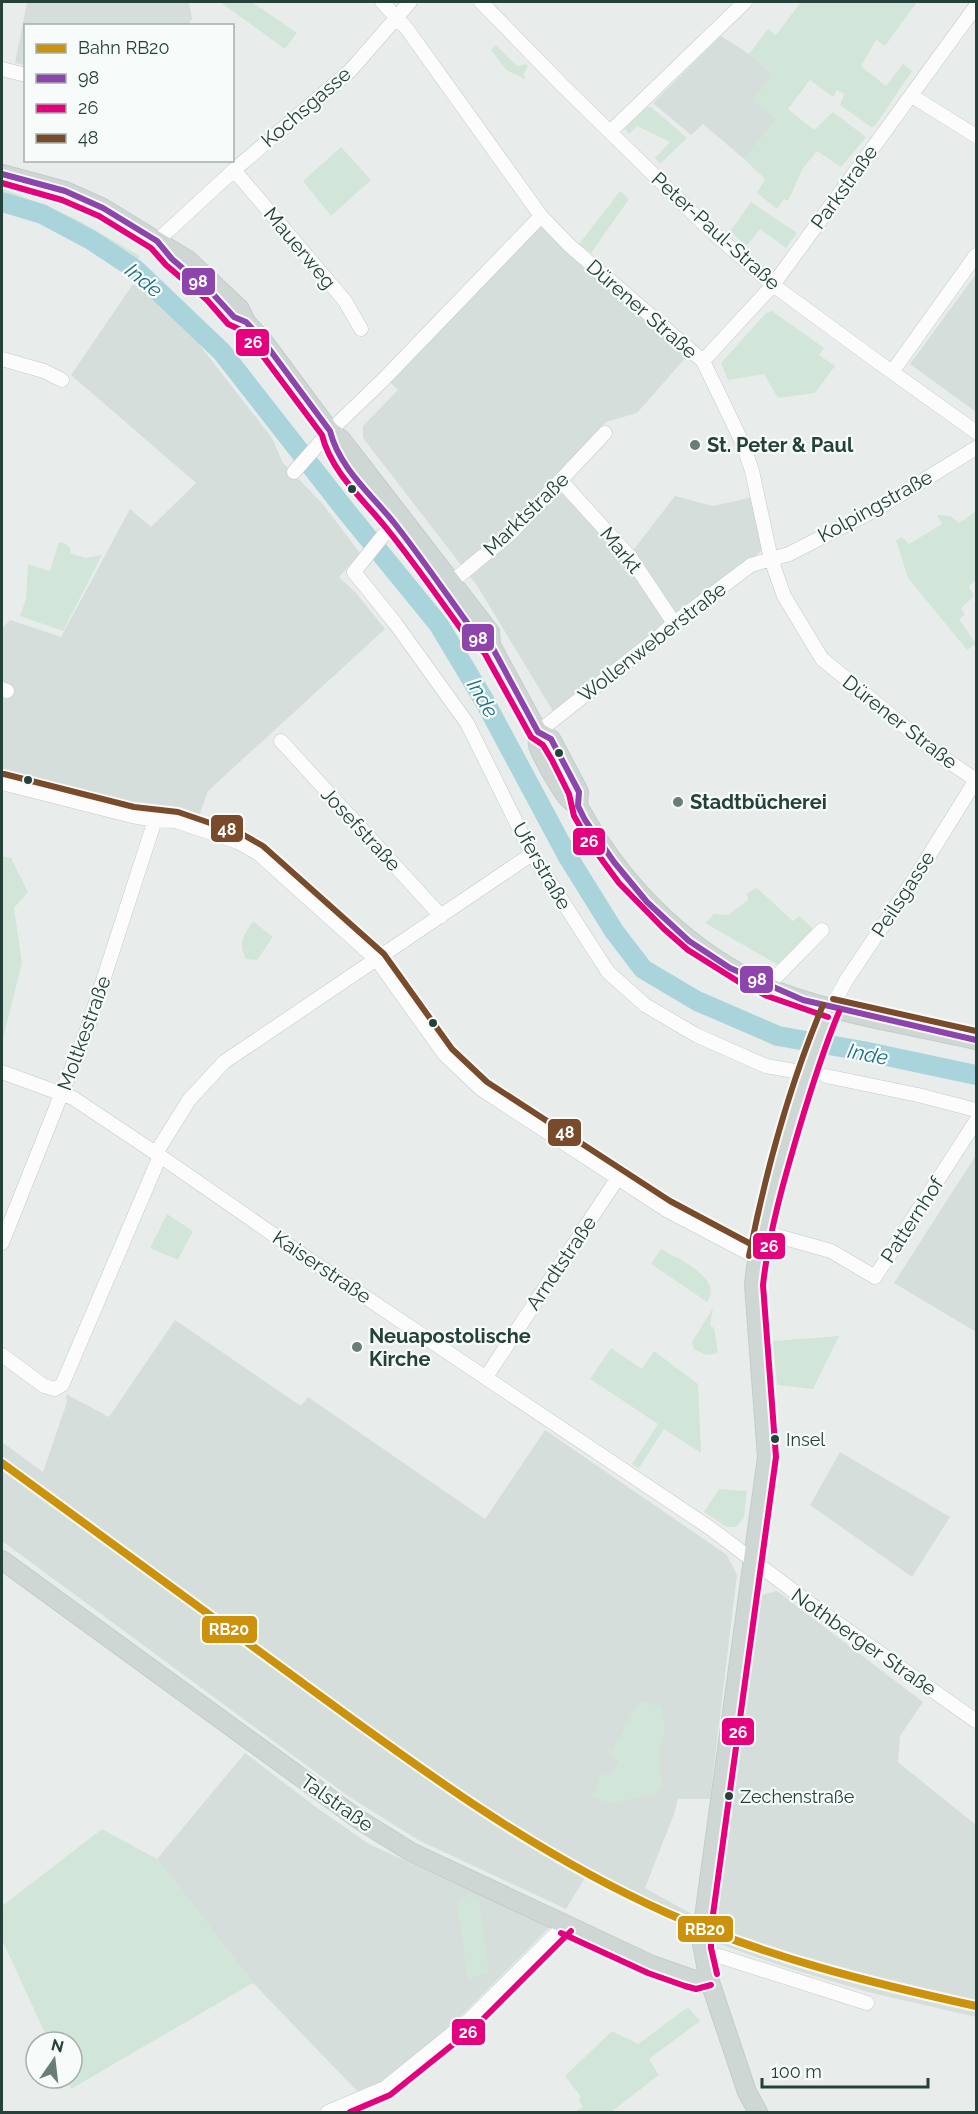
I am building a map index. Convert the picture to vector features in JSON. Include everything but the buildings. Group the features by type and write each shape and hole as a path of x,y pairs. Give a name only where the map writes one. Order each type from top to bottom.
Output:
{"main road":[{"path":"2,174 65,191 103,208 188,260 240,309 246,322 261,338 330,431 333,445 393,523 490,632 491,645 538,732 538,745 567,797 578,806 614,862 647,902 679,933 730,968 803,1000 828,1016 976,1041"},
{"path":"758,2112 747,2092 706,1968 701,1940 767,1450 754,1285 763,1232 779,1163 808,1067 828,1016"},
{"name":"Talstraße","path":"2,1560 358,1819 411,1852 652,1965 695,1980 706,1968"}],"street":[{"name":"Dürener Straße","path":"382,2 412,36 541,216 569,246 703,361 743,444 752,471 771,559 784,596 822,659 942,757 976,780"},
{"name":"Kochsgasse","path":"157,241 234,170 350,71 410,2"},
{"name":"Peter-Paul-Straße","path":"481,2 709,229 773,285 976,432"},
{"path":"610,132 740,3"},
{"name":"Parkstraße","path":"703,361 773,285 976,6"},
{"path":"2,69 24,74"},
{"path":"912,96 976,136"},
{"name":"Mauerweg","path":"234,170 345,301 361,329"},
{"path":"294,472 330,431 384,379 541,216"},
{"path":"892,372 976,255"},
{"path":"2,359 44,371 62,380"},
{"name":"Marktstraße","path":"448,586 511,533 605,433"},
{"name":"Kolpingstraße","path":"771,559 789,554 876,509 976,448"},
{"name":"Markt","path":"561,481 630,558 674,623"},
{"name":"Uferstraße","path":"393,523 354,572 467,723 532,854 608,972 645,1005 696,1035 766,1066 808,1067"},
{"name":"Wollenweberstraße","path":"538,732 674,623 751,565 771,559"},
{"name":"Josefstraße","path":"281,741 441,916"},
{"name":"Peilsgasse","path":"828,1016 847,979 915,878 976,780"},
{"path":"2,783 124,814 155,820 176,820 238,842 259,854 377,960 445,1055 481,1089 665,1209 758,1258"},
{"name":"Moltkestraße","path":"2,1243 87,1030 155,820"},
{"path":"2,1355 44,1386 55,1389 62,1385 158,1154 189,1100 224,1062 532,854"},
{"path":"767,986 822,930"},
{"name":"Kaiserstraße","path":"2,1072 73,1098 710,1528 753,1560"},
{"path":"826,1076 918,1095 976,1110"},
{"name":"Patternhof","path":"763,1232 831,1251 875,1277 976,1121"},
{"name":"Arndtstraße","path":"486,1377 617,1179"},
{"name":"Nothberger Straße","path":"753,1560 825,1615 976,1721"},
{"path":"328,2112 385,2088 470,2019 565,1925"},
{"path":"706,1968 719,1956 867,2003"}],"shaded area":[{"path":"27,2 189,2 192,19 188,24 24,24 24,65 15,63"},
{"path":"721,36 749,54 773,74 777,120 744,159 703,124 691,135 653,103"},
{"path":"540,225 688,355 637,413 606,422 552,484 627,558 675,496 713,506 753,497 764,549 554,713 478,587 363,438 363,426 398,390 389,381"},
{"path":"976,274 976,412 910,364"},
{"path":"133,284 178,317 272,438 283,463 322,503 360,553 339,577 355,592 385,629 208,791 198,819 6,771 2,787 2,629 10,620 61,637 130,509 151,527 196,483 71,375"},
{"path":"976,1155 976,1332 894,1283"},
{"path":"175,1320 301,1406 308,1397 485,1519 545,1430 727,1555 737,1575 710,1799 678,1799 645,1888 692,1914 689,1930 585,1878 566,1909 418,1840 348,1796 2,1541 2,1442 43,1472 67,1402 66,1394 109,1417"},
{"path":"840,1452 950,1517 912,1577 810,1505"},
{"path":"777,1591 923,1702 900,1736 898,1762 976,1825 976,2017 868,1992 782,1966 711,1941 730,1781 758,1596"},
{"path":"245,1753 369,1844 550,1927 462,2015 390,2078 357,2091 253,1983 157,1859"}],"green space":[{"path":"220,2 252,2 297,33 285,49"},
{"path":"801,2 917,2 885,46 876,40 861,66 886,86 903,64 912,71 875,126 871,127 840,105 844,94 837,90 833,97 810,80 788,109 814,130 833,112 866,137 841,167 817,151 803,168 788,201 784,199 777,209 757,193 765,179 744,159 777,120 753,100 773,74 749,54 768,29 776,35"},
{"path":"496,45 517,66 526,64 528,66 524,73 525,79 506,70 491,50"},
{"path":"651,107 687,138 660,164 655,158 670,142 637,126 629,134 625,129 646,108"},
{"path":"341,147 371,180 331,216 303,181"},
{"path":"2,188 76,219 140,256 135,263 47,214 2,199"},
{"path":"620,191 629,199 591,253 579,244"},
{"path":"751,202 797,233 786,248 760,229 747,246 730,231"},
{"path":"772,311 824,348 819,355 835,366 815,393 778,398 764,374 728,380 721,363 766,313"},
{"path":"976,511 976,580 969,586 974,596 961,608 965,615 959,619 976,644 967,650 908,578 896,540 902,537 909,544 942,524 937,515 950,516 959,523"},
{"path":"59,542 71,549 70,553 85,558 102,555 63,631 20,616 26,599 28,564 50,571"},
{"path":"2,856 11,858 28,892 14,908 22,963 2,1043"},
{"path":"757,888 793,921 799,916 814,930 782,967 705,923 714,914 728,915 748,900 747,893"},
{"path":"253,921 273,937 257,960 246,959 242,948 244,935"},
{"path":"167,1214 193,1231 178,1260 150,1248"},
{"path":"661,1249 688,1264 704,1277 711,1293 707,1302 651,1264"},
{"path":"713,1308 710,1325 714,1328 718,1353 706,1355 694,1349 692,1342"},
{"path":"839,1336 813,1389 777,1385 773,1341"},
{"path":"611,1348 642,1369 654,1351 698,1384 701,1453 664,1429 639,1468 632,1464 658,1424 590,1379"},
{"path":"719,1489 747,1491 744,1518 736,1527 727,1527 704,1512"},
{"path":"639,1701 662,1707 665,1731 660,1748 661,1784 654,1795 608,1803 592,1796 602,1773 610,1777 619,1761 610,1756"},
{"path":"102,1829 157,1859 253,1983 84,2081 84,2030 43,2030 2,1940 2,1906"},
{"path":"469,1894 479,1899 489,1972 468,1979 457,1903"},
{"path":"688,2007 700,2021 649,2059 659,2075 611,2112 575,2112 583,2107 579,2101 581,2097 565,2076 612,2031 638,2044"}],"waterway":[{"name":"Inde","path":"2,202 42,214 91,240 135,269 222,352 439,625 484,700 568,857 614,931 643,969 697,1001 778,1036 976,1075"}],"rail line":[{"name":"RB20","path":"2,1463 391,1747 480,1808 571,1864 667,1913 742,1943 858,1978 976,2006"}],"transit line":[{"name":"98","path":"2,174 65,191 103,208 157,241 172,259 213,294 234,317 246,322 261,338 330,431 334,444 348,469 406,538 479,639 491,645 538,732 551,739 579,792 578,806 585,820 614,862 647,902 689,941 730,968 803,1000 976,1040"},
{"name":"26","path":"2,183 62,200 99,216 151,248 166,265 207,300 228,324 241,330 322,435 333,461 349,485 398,543 472,644 484,652 531,737 543,745 552,760 569,794 574,816 591,845 619,883 688,950 739,982 767,996 828,1017"},
{"name":"48","path":"4,774 134,807 178,812 242,834 263,846 384,954 452,1049 487,1082 670,1201 762,1250"},
{"name":"48","path":"833,999 976,1031"},
{"name":"48","path":"749,1256 780,1129 799,1066 823,1005"},
{"name":"26","path":"717,1974 711,1948 711,1929 776,1457 763,1285 773,1225 788,1167 818,1070 839,1012"},
{"name":"26","path":"350,2112 390,2095 476,2026 571,1931"},
{"name":"26","path":"561,1933 648,1973 685,1986 696,1989 711,1985"}],"place":[{"name":"St. Peter & Paul","path":"695,445"},
{"name":"Stadtbücherei","path":"678,802"},
{"name":"Neuapostolische Kirche","path":"357,1347"},
{"name":"Insel","path":"775,1439"},
{"name":"Zechenstraße","path":"729,1796"}]}
